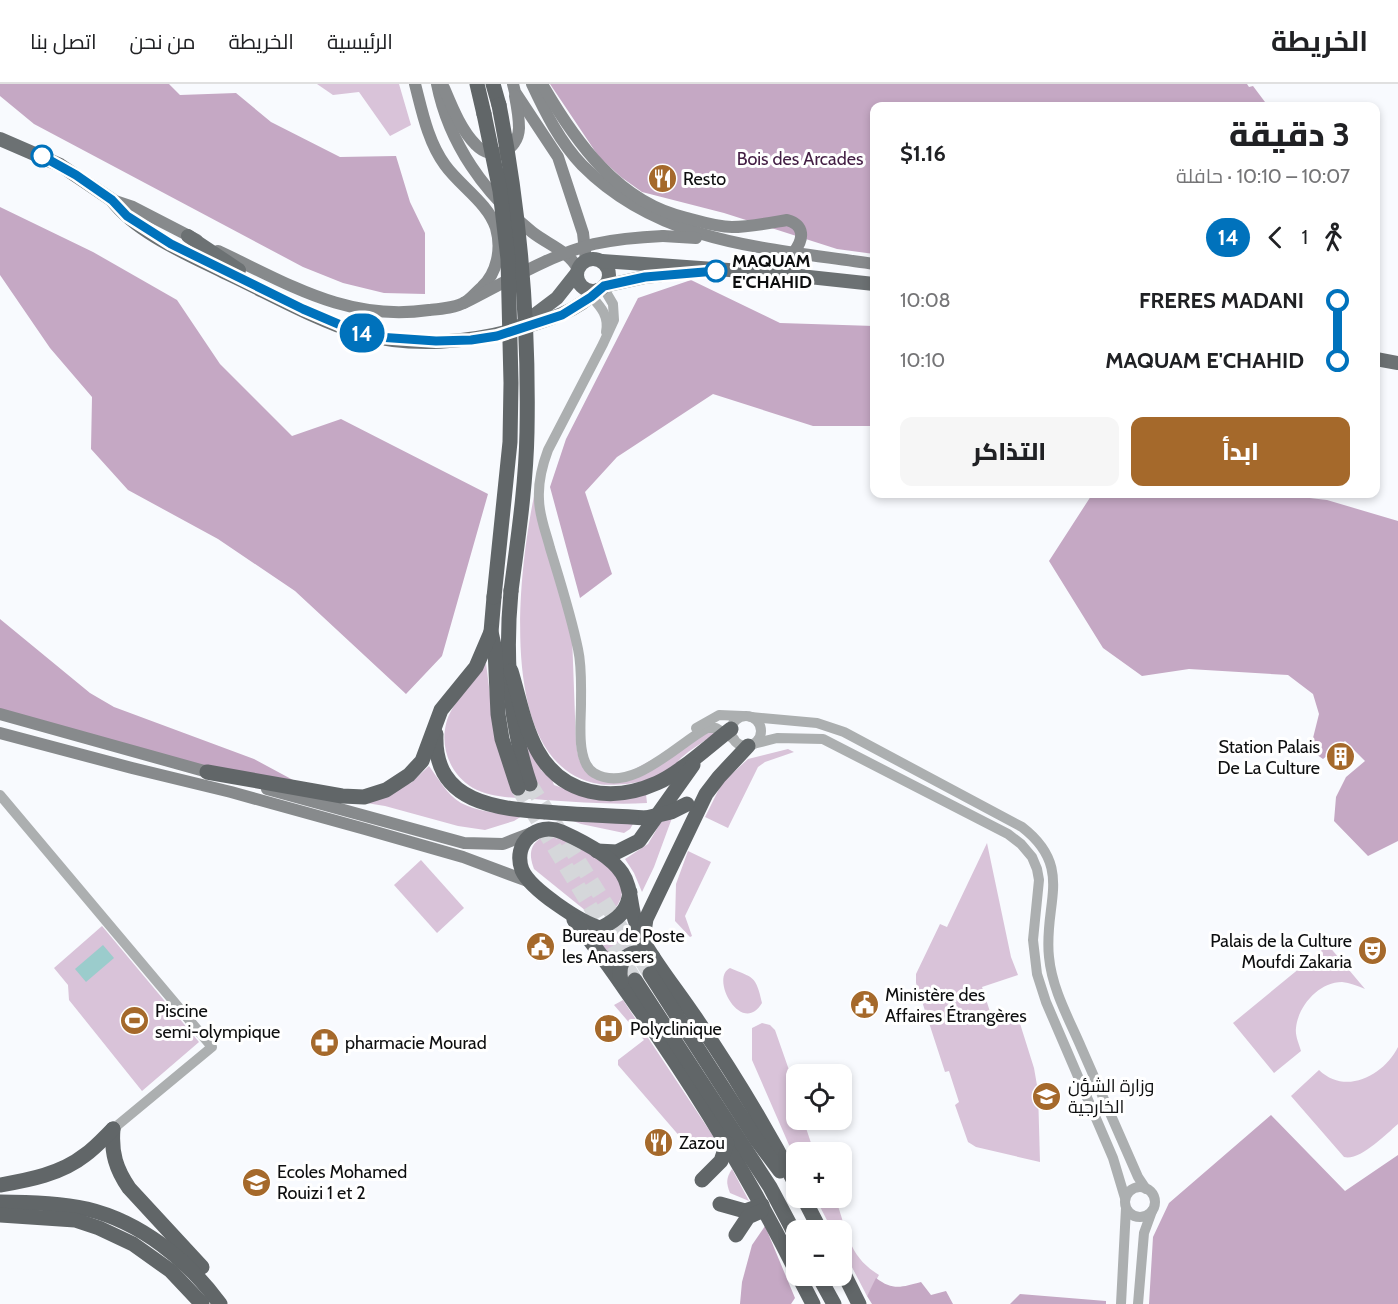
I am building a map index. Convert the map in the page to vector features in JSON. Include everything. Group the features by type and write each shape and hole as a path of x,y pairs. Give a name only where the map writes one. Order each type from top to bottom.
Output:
{"highway":[{"path":"477,84 500,191 508,259 510,442 492,632 502,739 524,786 522,760 514,724 507,633 523,493 527,432 526,337 521,252 506,140 493,84"},
{"path":"207,772 342,796 364,797 386,790 410,775 422,761 441,710 476,668 492,632"},
{"path":"511,671 537,750 552,769 571,785 588,791 607,795 639,789 671,776 704,751 739,741"},
{"path":"436,725 435,746 439,763 448,780 471,798 504,809 645,818 671,812 687,804 739,741"},
{"path":"643,938 646,919 706,794 739,741"},
{"path":"595,851 617,852 639,841 704,751"},
{"path":"656,897 650,904 627,914 602,928 581,921 534,884 523,872 520,850 528,837 537,831 555,829 595,851 621,871 630,892 627,914 757,1114 786,1167"},
{"path":"566,911 628,982 770,1187 788,1220"},
{"path":"654,957 639,952 626,957 621,963 619,974 628,982 727,1143 786,1252"},
{"path":"650,974 756,1139 786,1180"},
{"path":"0,1185 24,1181 65,1167 85,1155 113,1129"},
{"path":"113,1129 113,1156 120,1175 129,1188 206,1271 228,1304"},
{"path":"702,1180 721,1161 727,1143"},
{"path":"0,1202 44,1203 89,1210 131,1226 166,1247 190,1269 220,1304"},
{"path":"720,1204 745,1211 763,1207"},
{"path":"736,1235 748,1217 763,1207"},
{"path":"0,1215 75,1220 99,1228 133,1244 171,1271 202,1304"},
{"path":"0,1225 59,1224 75,1220"},
{"path":"804,1286 813,1304"},
{"path":"815,1286 818,1304"},
{"path":"824,1286 834,1304"},
{"path":"850,1286 859,1304"}],"main road":[{"path":"415,84 428,130 443,163 488,211 496,228 499,246 496,264 489,281 464,303"},
{"path":"437,84 450,130 485,186 533,233 570,258 580,268"},
{"path":"443,84 460,122 476,145 491,155 507,151 517,138 519,129 514,88"},
{"path":"532,84 550,121 581,164 612,192 642,212 673,225 753,247"},
{"path":"542,84 584,148 605,172 646,202 678,217 711,225 734,227 787,219 794,221 799,225 802,235 800,245 794,252"},
{"path":"514,88 558,157 580,224 579,283 596,290"},
{"path":"0,139 60,165 112,200 127,216 171,244 291,303 357,332 399,340 471,340 497,336 552,319 596,290 645,277 705,270"},
{"path":"112,200 133,207 300,289 345,307 380,313 412,313 464,303 555,258 592,244 628,238 684,237 870,263"},
{"path":"188,236 291,303"},
{"path":"514,330 557,298 580,268 597,259 870,284"},
{"path":"596,290 609,273 602,261"},
{"path":"1380,360 1398,363"},
{"path":"0,714 464,843 503,844 537,831"},
{"path":"0,733 365,829 464,857 511,873 534,884"}],"street":[{"path":"596,290 607,317 603,344"},
{"path":"596,290 613,304 614,320 548,450 542,466 539,500 541,517 579,652 580,729 583,759 589,769 602,776 615,778 648,769 704,729 714,728 739,741 777,738 823,739 1008,834 1021,844 1032,857 1039,880 1033,940 1037,974 1046,1002 1116,1167 1125,1203 1131,1215 1140,1217 1152,1211"},
{"path":"627,775 714,716 725,714 817,723 844,732 1022,827 1032,835 1050,859 1054,874 1048,935 1049,958 1057,990 1138,1178 1154,1197 1155,1202 1144,1233 1138,1304"},
{"path":"747,716 756,719 761,727 760,737 739,741 735,721 747,716"},
{"path":"0,795 212,1047 113,1129"},
{"path":"1121,1304 1125,1203 1134,1189 1146,1189"}],"shaded area":[{"path":"317,84 399,84 411,125 390,136 359,92 333,95"},
{"path":"534,496 572,635 576,744 579,760 589,774 609,783 709,729 715,734 681,758 671,770 662,775 635,783 599,784 565,770 542,742 528,705 522,661 520,615 523,570"},
{"path":"486,663 495,735 501,758 524,735 542,767 541,770 554,785 582,795 646,794 647,803 596,803 508,797 481,792 465,783 453,769 446,752 446,724 453,707"},
{"path":"788,749 794,752 765,762 758,767 728,828 705,817 722,783 748,759"},
{"path":"429,766 447,791 461,803 483,811 522,816 514,821 485,830 458,826 385,806 360,802 411,783"},
{"path":"672,818 642,892 625,859 648,844 661,822"},
{"path":"568,819 633,824 624,833"},
{"path":"546,835 564,838 614,869 623,887 617,906 605,915 595,915 586,911 534,869 531,858 532,849 537,841"},
{"path":"987,843 1011,957 1018,975 982,987 993,1021 1017,1014 1034,1068 1038,1091 1040,1162 976,1147 968,1142 955,1105 959,1102 949,1071 945,1072 916,983 916,974 940,924 947,927"},
{"path":"688,851 711,862 685,916 692,936 690,937 675,921 676,884"},
{"path":"421,860 464,908 437,933 394,885"},
{"name":"Piscine semi-olympique","path":"102,926 199,1042 142,1091 69,1000 68,985 54,968"},
{"path":"631,926 641,949 616,966 597,939 612,936"},
{"path":"1328,945 1365,989 1345,982 1334,983 1325,986 1311,997 1301,1012 1296,1028 1301,1051 1274,1073 1233,1023"},
{"path":"730,968 749,976 758,987 762,1003 754,1012 746,1013 738,1010 731,1002 723,982"},
{"path":"623,1000 717,1142 699,1150 688,1146 618,1065 618,1060 644,1040 614,1005"},
{"path":"762,1023 770,1025 775,1030 787,1064 786,1130 807,1130 811,1142 788,1142 752,1060 752,1028"},
{"path":"1398,1047 1398,1124 1365,1151 1344,1157 1291,1096 1319,1070 1330,1078 1341,1081 1352,1082 1363,1079 1384,1066"},
{"path":"732,1169 749,1201 730,1193 727,1181"},
{"path":"821,1208 839,1208 843,1220 827,1220"},
{"path":"852,1247 862,1261 879,1275 867,1296 852,1267"}],"green space":[{"path":"0,84 169,84 180,95 236,93 271,122 340,157 396,156 410,202 425,233 425,294 384,293 343,283 303,267 34,124 0,96"},
{"name":"Bois des Arcades","path":"550,84 1247,84 1249,87 1253,86 1265,102 870,102 870,253 837,249 724,213 642,192 599,157"},
{"path":"0,207 93,252 177,300 220,364 292,436 341,419 488,494 442,656 406,694 295,591 218,539 128,490 91,449 92,397 50,348 0,275"},
{"path":"691,280 780,323 870,326 870,426 813,426 713,394 617,457 585,492 612,574 580,598 550,487 566,439 638,298"},
{"path":"1090,498 1310,498 1327,500 1398,521 1398,841 1368,856 1334,821 1336,797 1346,777 1365,761 1345,741 1323,759 1310,750 1319,714 1313,694 1288,675 1189,669 1142,676 1103,648 1049,561"},
{"path":"0,619 90,693 114,707 254,759 293,780 299,794 0,710"},
{"path":"1271,1115 1345,1191 1398,1155 1398,1304 1149,1304 1153,1237 1169,1203"},
{"path":"765,1226 786,1276 786,1286 790,1286 795,1298 791,1304 740,1304 742,1282 752,1245"},
{"path":"876,1278 888,1285 898,1287 921,1282 931,1295 946,1291 953,1304 872,1304 867,1296"},
{"path":"1020,1294 1106,1301 1106,1304 1010,1304"}],"water":[{"path":"103,945 114,958 86,982 75,969"}],"tunnel":[{"path":"530,784 650,974"},
{"path":"518,788 635,980"}],"bus line":[{"name":"14","path":"42,156 76,175 112,200 137,224 198,259 303,309 357,332 378,337 436,341 471,340 497,336 562,315 604,286 645,277 705,270 716,271"}],"place":[{"name":"Resto","path":"662,179"},
{"name":"MAQUAM E'CHAHID","path":"716,271"},
{"name":"Station Palais De La Culture","path":"1341,757"},
{"name":"Bureau de Poste les Anassers","path":"541,946"},
{"name":"Palais de la Culture Moufdi Zakaria","path":"1373,951"},
{"name":"Ministère des Affaires Étrangères","path":"864,1005"},
{"name":"Piscine semi-olympique","path":"134,1021"},
{"name":"Polyclinique","path":"609,1029"},
{"name":"pharmacie Mourad","path":"324,1043"},
{"name":"وزارة الشؤن الخارجية","path":"1047,1096"},
{"name":"Zazou","path":"658,1143"},
{"name":"Ecoles Mohamed Rouizi 1 et 2","path":"256,1182"}]}
